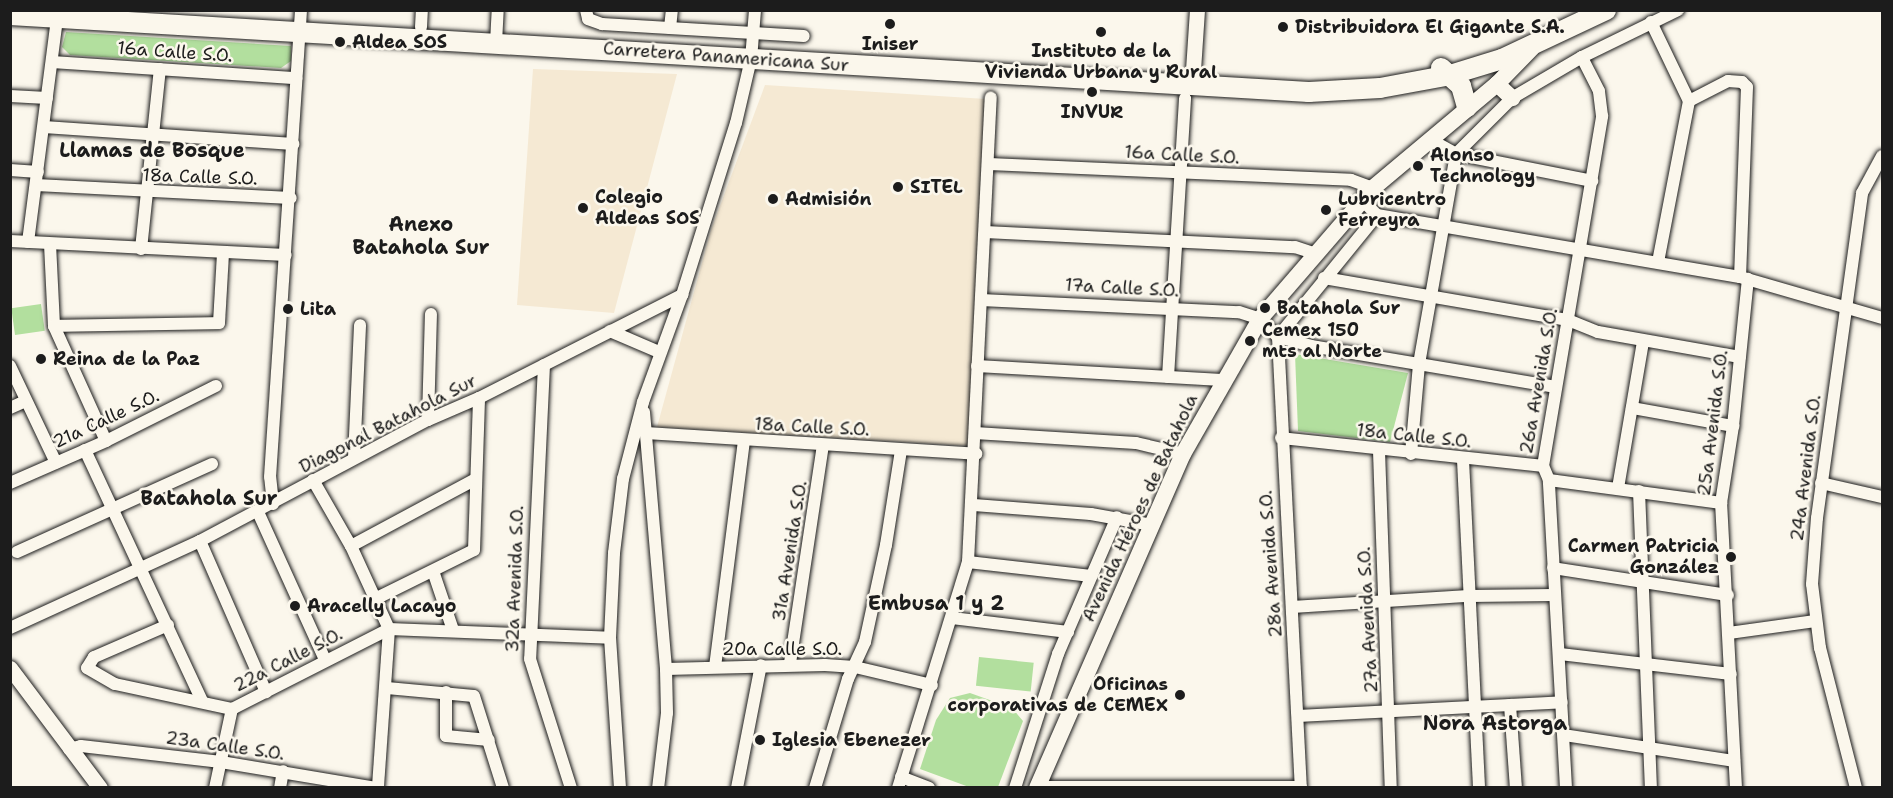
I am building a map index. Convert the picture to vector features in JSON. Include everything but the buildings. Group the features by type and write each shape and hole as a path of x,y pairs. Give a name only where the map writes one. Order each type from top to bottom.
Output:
{"highway":[{"name":"Carretera Panamericana Sur","path":"155,10 301,20 496,38 752,46 1190,85 1344,79 1445,71 1541,39 1606,10"},
{"name":"Carretera Panamericana Sur","path":"10,15 58,14 301,20 422,19 496,38"},
{"path":"1445,71 1461,86 1467,107"}],"main road":[{"name":"Avenida Héroes de Batahola","path":"1037,787 1183,454 1222,380 1260,319 1313,253 1367,194 1467,107 1497,84 1541,39"},
{"path":"1497,84 1512,98"}],"street":[{"path":"496,38 498,10"},
{"path":"586,10 588,19 602,24 670,28 752,46 804,36"},
{"path":"670,28 672,10"},
{"path":"620,788 610,638 614,553 623,479 643,402 659,352 682,295 736,123 752,46 755,10"},
{"path":"1168,377 1170,308 1197,10"},
{"path":"1411,454 1419,364 1456,154 1512,98 1582,57 1678,10"},
{"path":"28,242 58,14"},
{"path":"273,504 270,477 291,198 301,20"},
{"path":"1651,22 1689,101 1658,262"},
{"name":"26a Avenida S.O.","path":"1566,788 1549,480 1543,466 1555,387 1581,250 1602,103 1582,57"},
{"name":"16a Calle S.O.","path":"52,62 296,78"},
{"path":"141,249 160,69"},
{"name":"25a Avenida S.O.","path":"1689,101 1736,80 1742,82 1749,95 1740,357 1733,426 1721,503 1728,595 1736,788"},
{"path":"10,96 47,98"},
{"path":"929,788 900,782 932,685 968,562 974,505 977,366 991,98"},
{"path":"44,127 153,137 293,144"},
{"path":"1431,140 1456,154 1592,181"},
{"name":"24a Avenida S.O.","path":"1856,788 1815,621 1812,584 1821,483 1844,306 1862,193 1882,156"},
{"name":"16a Calle S.O.","path":"989,164 1351,180 1367,194"},
{"name":"18a Calle S.O.","path":"10,171 37,178 147,193 291,198"},
{"path":"1367,194 1377,215"},
{"path":"1377,215 1744,278 1882,318"},
{"path":"1278,337 1377,215"},
{"path":"985,232 1295,247 1313,253"},
{"path":"10,241 286,255"},
{"path":"50,244 54,326 106,441"},
{"path":"54,326 219,323 223,253"},
{"path":"1324,278 1568,320 1599,332 1740,357"},
{"name":"Diagonal Batahola Sur","path":"10,628 142,570 258,512 313,480 428,420 479,398 682,295"},
{"name":"17a Calle S.O.","path":"981,300 1239,312 1260,319"},
{"path":"428,420 431,314"},
{"path":"1260,319 1278,337 1555,387"},
{"path":"354,458 360,325"},
{"path":"610,331 659,352"},
{"name":"28a Avenida S.O.","path":"1278,337 1281,438 1299,716 1301,787"},
{"path":"1618,488 1643,341"},
{"name":"32a Avenida S.O.","path":"544,365 530,634 536,685 571,788"},
{"path":"10,366 56,463"},
{"path":"977,366 1222,380"},
{"name":"21a Calle S.O.","path":"10,483 106,441 216,386"},
{"path":"377,598 474,550 479,398"},
{"path":"10,408 26,401"},
{"path":"643,402 666,669 667,713 658,788"},
{"path":"1632,408 1733,426"},
{"name":"18a Calle S.O.","path":"646,433 976,454"},
{"path":"975,433 1136,442 1183,454"},
{"name":"18a Calle S.O.","path":"1281,438 1462,460 1543,466"},
{"path":"715,667 744,441"},
{"name":"31a Avenida S.O.","path":"790,663 819,491 823,445"},
{"path":"85,450 202,701"},
{"path":"815,788 848,679 865,642 886,545 901,450"},
{"name":"27a Avenida S.O.","path":"1379,450 1384,601 1391,711 1391,788"},
{"path":"1462,460 1479,788"},
{"path":"18,552 212,464"},
{"path":"351,546 476,479"},
{"path":"313,480 351,546 377,598 389,629 387,688 377,788"},
{"path":"1549,480 1721,503"},
{"path":"1821,483 1882,497"},
{"path":"1639,491 1651,788"},
{"path":"974,505 1117,517 1152,525"},
{"path":"258,512 325,660"},
{"path":"1015,788 1068,632 1117,517"},
{"path":"200,541 266,692"},
{"path":"968,562 1091,576"},
{"path":"1553,568 1728,595"},
{"path":"434,571 453,630"},
{"path":"1292,607 1469,596 1554,595"},
{"path":"952,618 1068,632"},
{"path":"1729,633 1815,621"},
{"path":"168,626 94,657 87,668 115,684 232,709 216,788"},
{"name":"22a Calle S.O.","path":"232,709 389,629 610,638"},
{"path":"1560,654 1731,674"},
{"name":"20a Calle S.O.","path":"666,669 790,663 855,667 932,685"},
{"path":"737,788 761,664"},
{"path":"10,668 100,788"},
{"path":"387,688 474,696 503,788"},
{"path":"446,692 446,736 489,740"},
{"path":"1299,716 1562,702"},
{"path":"1510,705 1516,788"},
{"path":"1564,735 1734,760"},
{"name":"23a Calle S.O.","path":"69,749 81,746 221,762 284,771 352,786 377,788"},
{"path":"280,788 284,771"},
{"path":"1037,787 1301,787"}],"shaded area":[{"name":"Colegio Aldeas SOS","path":"533,69 677,74 614,313 517,305"},
{"name":"SITEL","path":"765,85 986,99 971,446 657,427 711,230"}],"green space":[{"path":"66,32 291,46 291,61 281,68 70,55 62,47"},
{"path":"41,304 45,331 15,335 11,308"},
{"path":"1295,354 1408,373 1390,442 1298,431"},
{"path":"979,657 1034,663 1031,692 976,686"},
{"path":"970,693 1012,708 1023,721 998,787 969,787 920,769 936,720 950,698"}],"place":[{"name":"Iniser","path":"890,24"},
{"name":"Distribuidora El Gigante S.A.","path":"1283,27"},
{"name":"Instituto de la Vivienda Urbana y Rural","path":"1101,32"},
{"name":"Aldea SOS","path":"340,42"},
{"name":"INVUR","path":"1092,92"},
{"name":"Alonso Technology","path":"1418,166"},
{"name":"SITEL","path":"898,187"},
{"name":"Admisión","path":"773,199"},
{"name":"Colegio Aldeas SOS","path":"583,208"},
{"name":"Lubricentro Ferreyra","path":"1326,210"},
{"name":"Batahola Sur","path":"1265,308"},
{"name":"Lita","path":"288,309"},
{"name":"Cemex 150 mts al Norte","path":"1250,341"},
{"name":"Reina de la Paz","path":"41,359"},
{"name":"Carmen Patricia González","path":"1731,557"},
{"name":"Aracelly Lacayo","path":"295,606"},
{"name":"Oficinas corporativas de CEMEX","path":"1180,695"},
{"name":"Iglesia Ebenezer","path":"760,740"}],"district":[{"name":"Llamas de Bosque","path":"152,150"},
{"name":"Anexo Batahola Sur","path":"421,236"},
{"name":"Batahola Sur","path":"209,498"},
{"name":"Embusa 1 y 2","path":"936,603"},
{"name":"Nora Astorga","path":"1495,723"}]}
